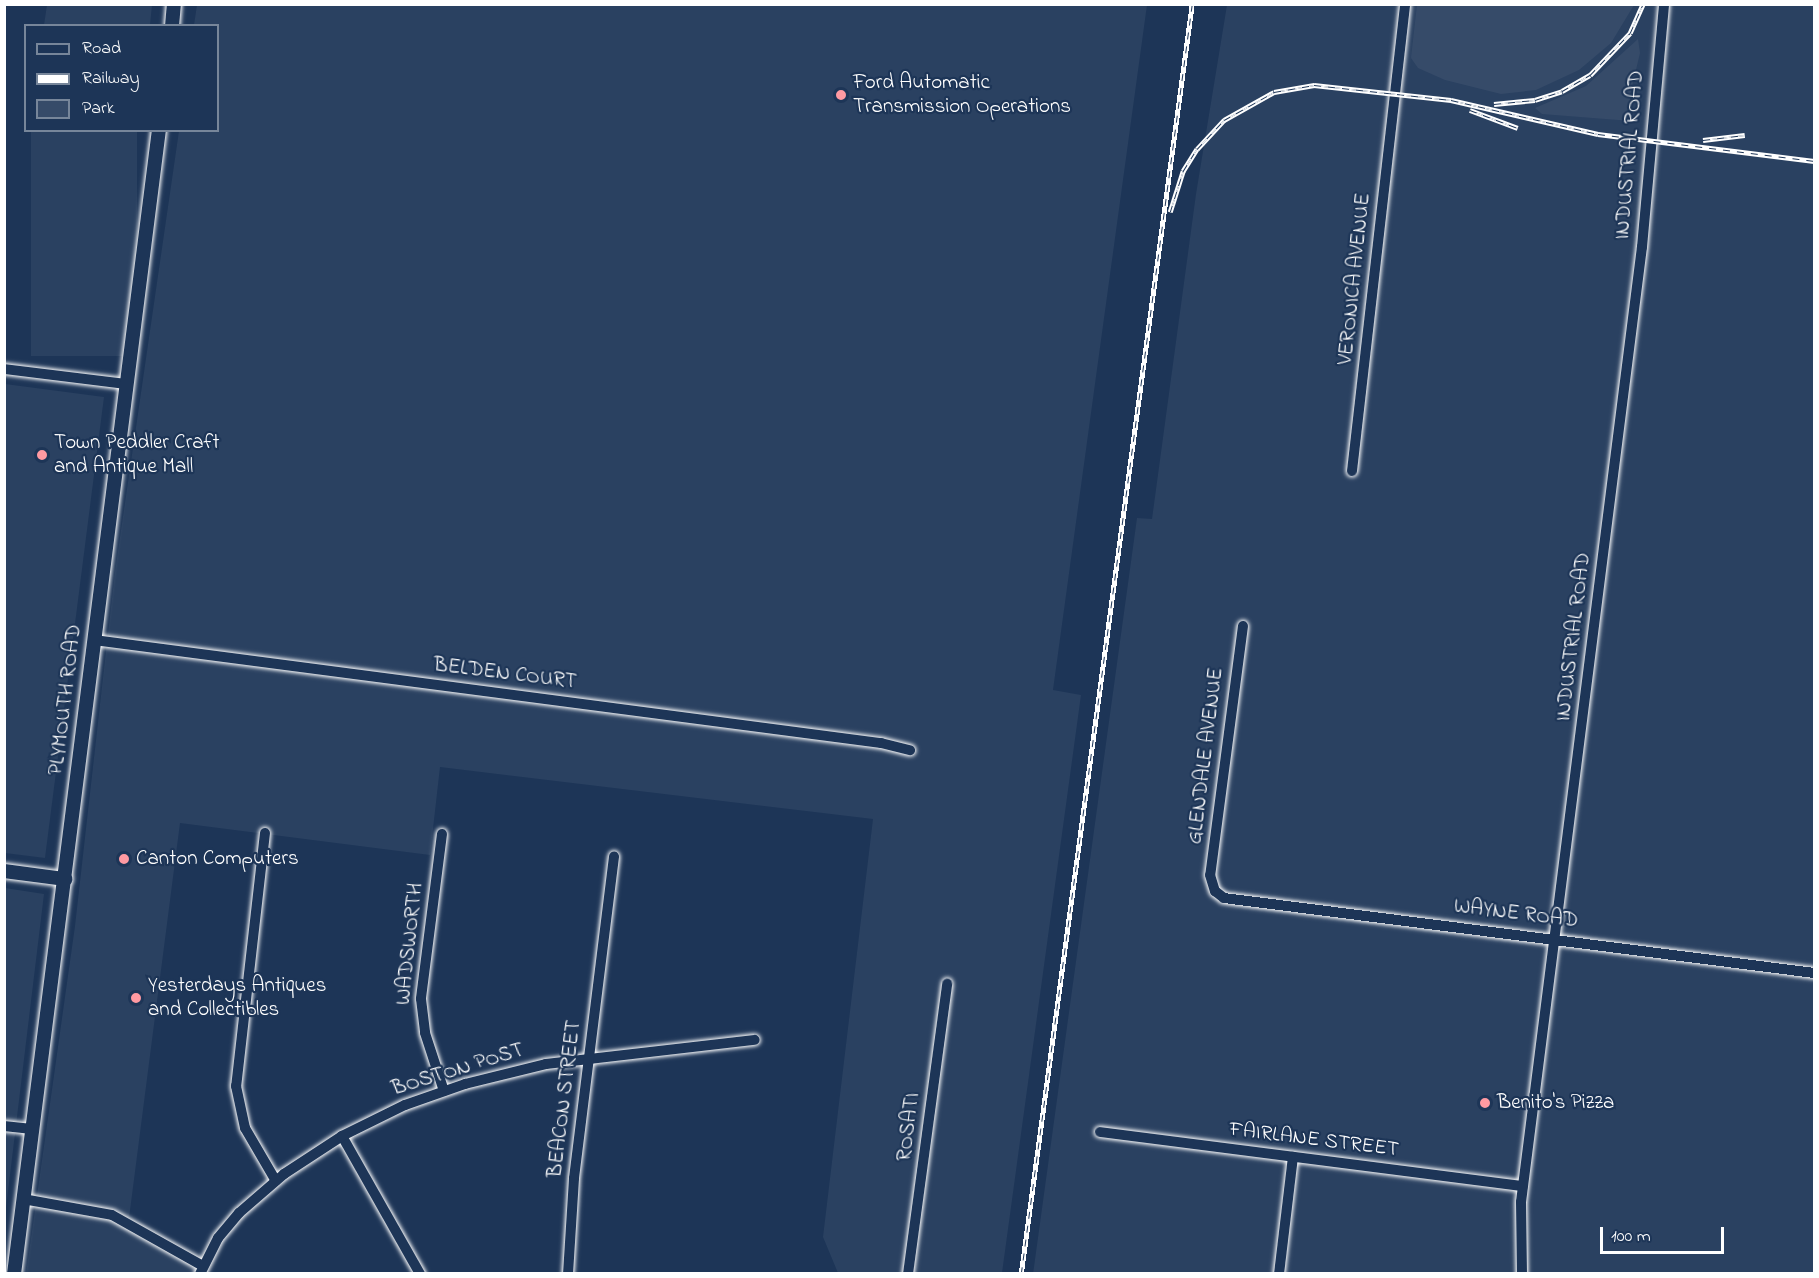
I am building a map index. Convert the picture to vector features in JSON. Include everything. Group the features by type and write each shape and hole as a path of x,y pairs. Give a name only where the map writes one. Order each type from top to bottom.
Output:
{"main road":[{"path":"172,24 174,4"},
{"name":"PLYMOUTH ROAD","path":"14,1274 159,132"},
{"path":"4,871 65,879"}],"street":[{"name":"VERONICA AVENUE","path":"1352,471 1406,4"},
{"name":"INDUSTRIAL ROAD","path":"1522,1274 1522,1186 1644,236 1664,4"},
{"path":"4,369 127,384"},
{"name":"GLENDALE AVENUE","path":"1215,891 1210,875 1243,626"},
{"name":"BELDEN COURT","path":"94,640 881,743 910,750"},
{"path":"265,833 236,1086 245,1128 276,1180"},
{"name":"WADSWORTH","path":"442,834 421,999 425,1034 444,1091"},
{"name":"BEACON STREET","path":"568,1274 572,1200 614,856"},
{"name":"WAYNE ROAD","path":"1215,891 1232,900 1815,973"},
{"name":"ROSATI","path":"908,1274 947,984"},
{"name":"BOSTON POST","path":"202,1270 225,1230 276,1180 342,1136 405,1105 444,1091 546,1064 755,1040"},
{"path":"4,1126 32,1129"},
{"name":"FAIRLANE STREET","path":"1100,1132 1522,1186"},
{"path":"342,1136 420,1274"},
{"path":"1279,1274 1293,1157"},
{"path":"23,1199 112,1215 202,1270"}],"shaded area":[{"path":"47,4 152,5 150,24 44,24"},
{"path":"197,5 1147,5 1053,690 1081,695 1002,1273 838,1273 823,1237 873,819 440,767 430,855 180,823 128,1226 194,1265 196,1273 26,1274 75,926 115,572 179,132 219,132 219,24 194,24"},
{"path":"1227,5 1814,5 1814,1273 1033,1274 1137,518 1152,519 1196,194"},
{"path":"31,132 137,132 137,356 31,356"},
{"path":"5,384 104,397 45,858 5,853"},
{"path":"5,888 44,894 5,1216"}],"green space":[{"path":"1417,4 1634,5 1611,43 1579,70 1536,90 1501,94 1445,80 1418,68 1411,58"},
{"path":"1638,39 1640,53 1630,95 1631,121 1542,114 1535,108 1586,86"}],"railway":[{"path":"1021,1274 1192,4"},
{"path":"1494,104 1535,100 1562,91 1590,75 1630,33 1643,4"},
{"path":"1170,212 1183,171 1197,149 1224,120 1274,92 1314,85 1451,100 1598,134 1814,161"},
{"path":"1470,110 1518,128"},
{"path":"1703,140 1745,135"}],"place":[{"name":"Ford Automatic Transmission Operations","path":"841,95"},
{"name":"Town Peddler Craft and Antique Mall","path":"42,455"},
{"name":"Canton Computers","path":"124,859"},
{"name":"Yesterdays Antiques and Collectibles","path":"136,998"},
{"name":"Benito's Pizza","path":"1485,1103"}]}
